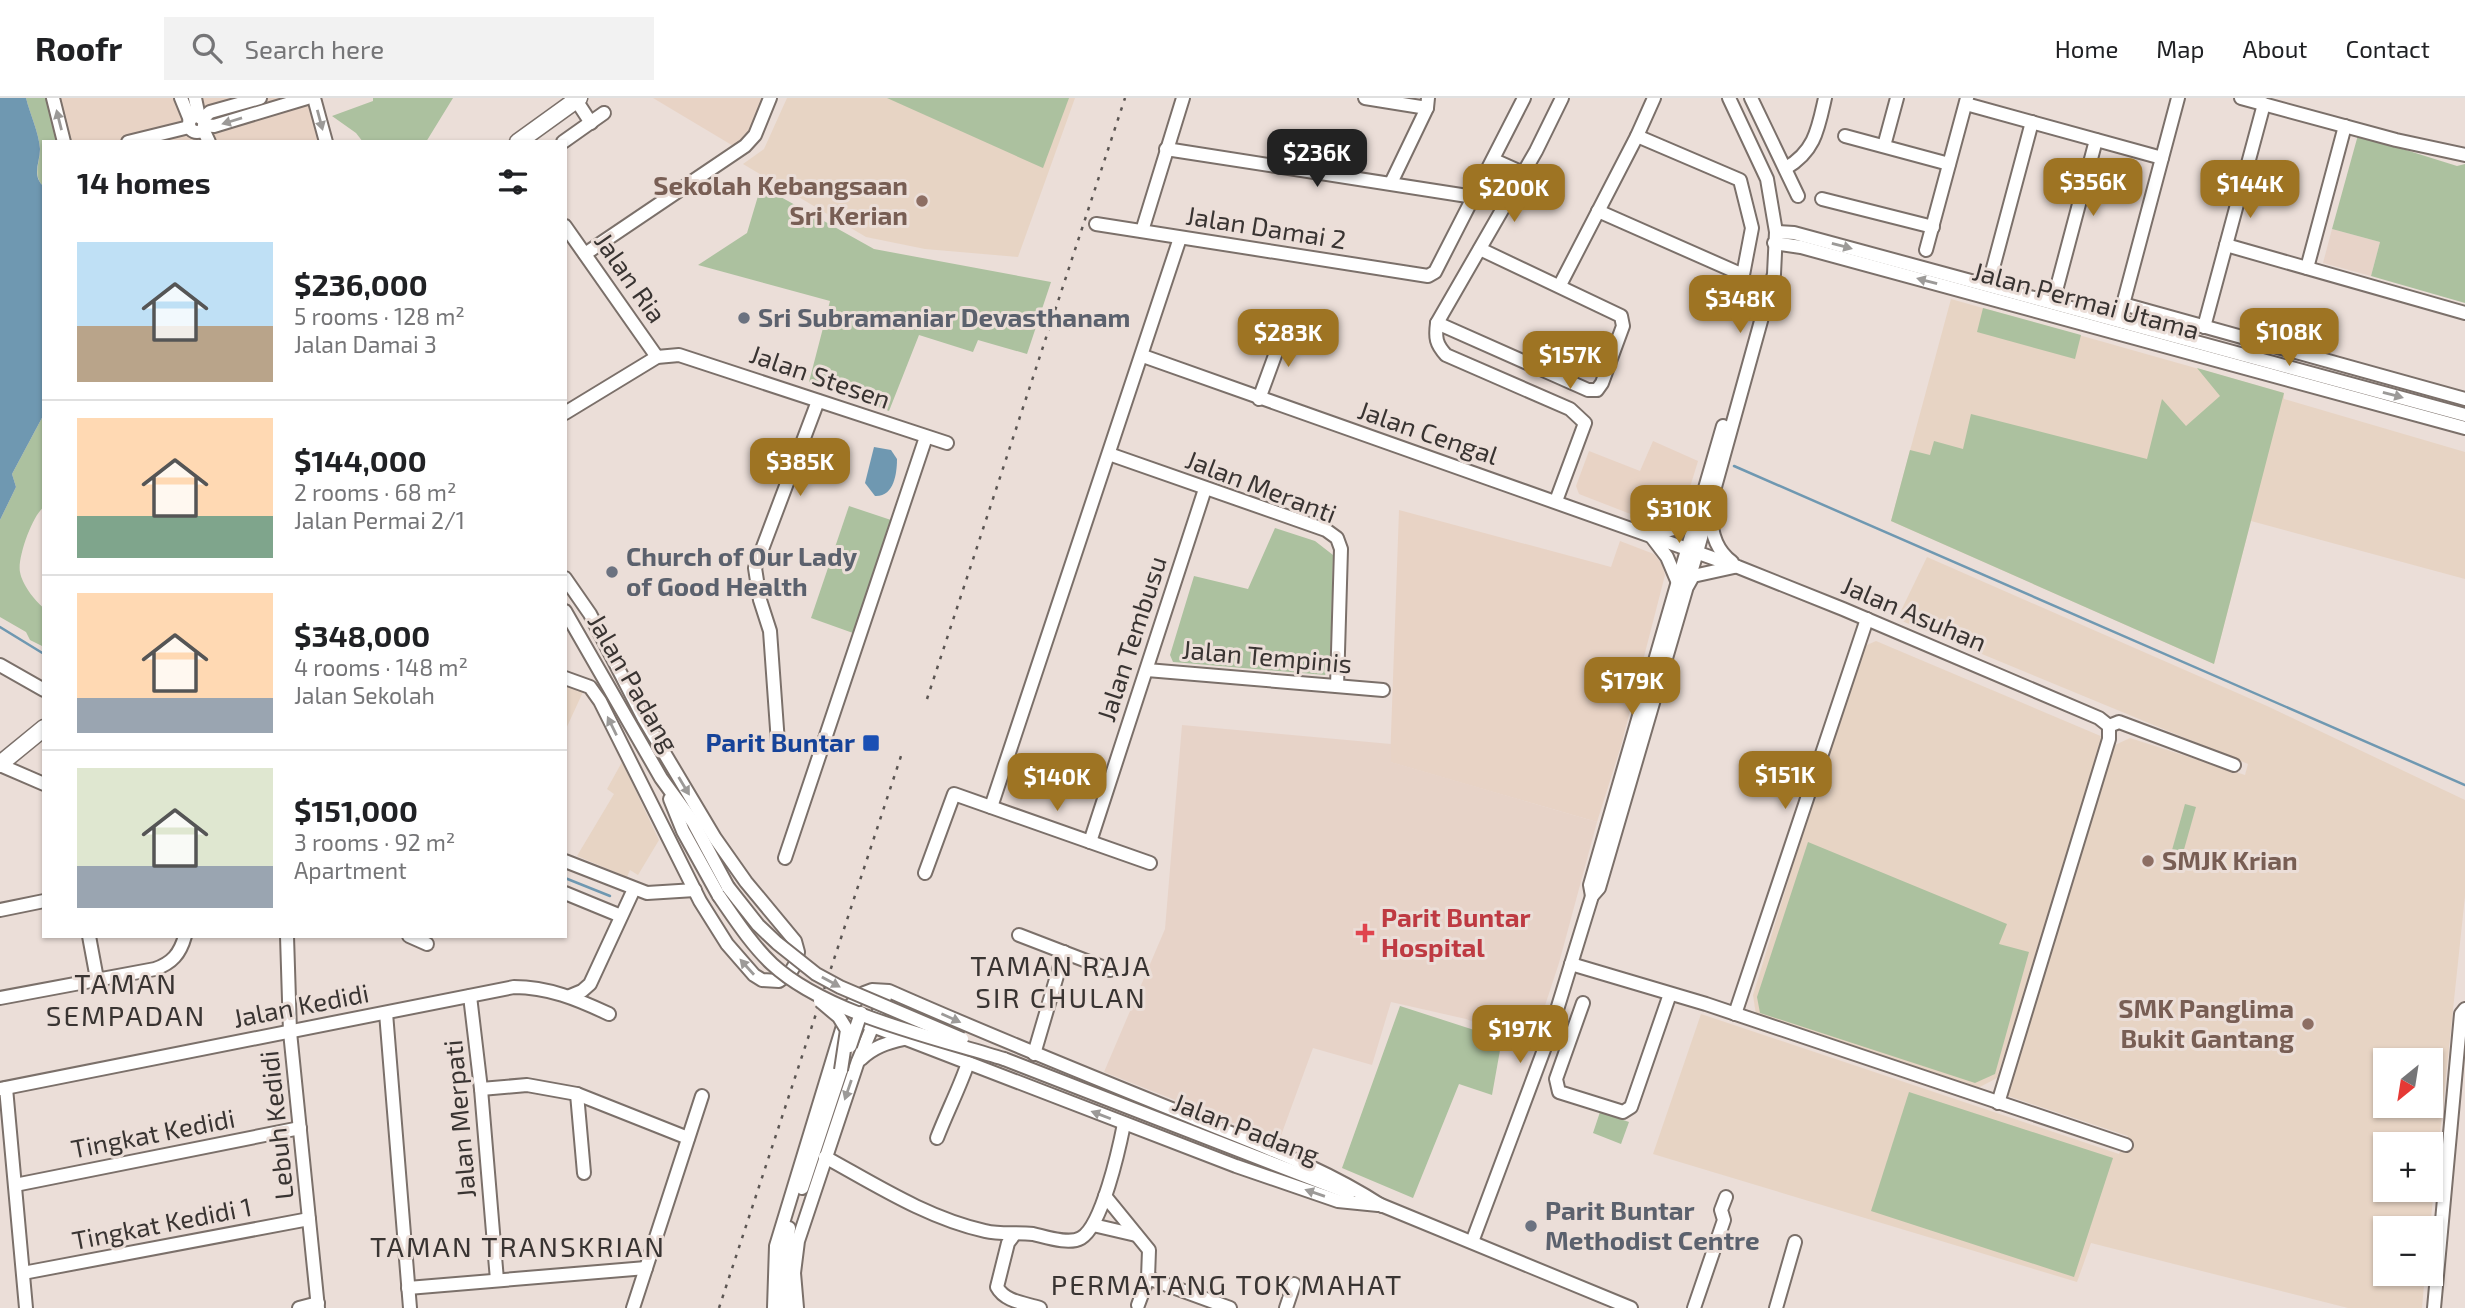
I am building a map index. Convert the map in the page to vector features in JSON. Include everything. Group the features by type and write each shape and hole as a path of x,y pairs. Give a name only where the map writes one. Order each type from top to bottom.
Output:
{"main road":[{"path":"522,140 578,99"},
{"path":"0,765 42,730"}],"street":[{"path":"53,98 64,140"},
{"path":"181,98 197,126"},
{"path":"195,98 197,126"},
{"path":"197,126 210,112 260,98"},
{"path":"137,140 197,126 214,126 307,98"},
{"path":"314,98 325,140"},
{"path":"585,254 745,146 755,135 770,98"},
{"path":"1142,231 1182,98"},
{"path":"1365,98 1428,103 1391,183"},
{"path":"1166,149 1474,197 1524,98"},
{"path":"1556,500 1585,423 1580,416 1570,409 1446,355 1437,345 1435,336 1437,323 1523,173 1562,98"},
{"path":"1560,285 1654,98"},
{"path":"1729,98 1767,180 1775,238 1774,274"},
{"path":"1751,98 1798,196"},
{"path":"1786,168 1804,156 1812,144 1825,98"},
{"path":"1884,146 1897,98"},
{"path":"2117,326 2178,98"},
{"path":"2241,98 2452,154 2465,155"},
{"path":"578,99 590,123"},
{"path":"1926,250 1966,101 2162,158"},
{"path":"2204,327 2264,104"},
{"path":"566,140 604,113"},
{"path":"1993,268 2032,122"},
{"path":"2307,268 2345,126"},
{"path":"1845,135 1950,164"},
{"path":"1598,211 1743,275 1752,228 1740,180 1637,136"},
{"path":"2057,287 2096,140"},
{"path":"1494,160 1523,173"},
{"name":"Jalan Damai 2","path":"1096,224 1429,276 1435,272 1474,197"},
{"path":"1822,199 1933,227"},
{"name":"Jalan Ria","path":"567,229 657,357"},
{"name":"Jalan Permai Utama","path":"1775,238 1794,233 2360,393 2465,428"},
{"path":"991,807 1180,238"},
{"path":"1693,550 1696,520 1775,238"},
{"name":"Jalan Permai Utama","path":"1775,238 1801,247 2117,326"},
{"path":"2226,245 2465,313"},
{"path":"1472,1242 1548,1040 1592,896 1590,885 1693,550 1711,501 1774,274 1780,258 1801,247"},
{"path":"1437,323 1588,390 1597,390 1602,383 1623,326 1621,316 1480,249"},
{"path":"2123,304 2465,399"},
{"path":"1259,399 1286,328"},
{"name":"Jalan Stesen","path":"657,357 678,355 947,443"},
{"name":"Jalan Cengal","path":"1143,356 1693,550"},
{"path":"567,412 657,357"},
{"path":"2360,393 2366,372"},
{"name":"Jalan Permai Utama","path":"2360,393 2465,415"},
{"path":"778,743 770,631 755,568 818,401"},
{"path":"785,858 926,437"},
{"name":"Jalan Meranti","path":"1109,454 1326,530 1337,538 1341,549 1337,686"},
{"name":"Jalan Tembusu","path":"1090,842 1205,489"},
{"path":"1711,501 1711,523 1716,541 1722,555 1738,567"},
{"path":"1683,584 1650,535 1682,527 1696,520"},
{"name":"Jalan Asuhan","path":"1693,550 1867,619 2099,718 2109,726"},
{"path":"1683,584 1693,576 1738,567"},
{"path":"567,581 590,614 644,719 715,838 795,941 798,952 790,972 779,981 762,980 754,975 727,944 695,890 600,701 590,687 567,679"},
{"name":"Jalan Padang","path":"567,614 662,778 693,822 728,887 758,925 816,974 1004,1059 1382,1206 1631,1308"},
{"path":"1735,1014 1867,619"},
{"path":"0,665 42,689"},
{"name":"Jalan Tempinis","path":"1147,670 1383,690"},
{"path":"1998,1103 2109,739 2109,726 2119,722 2234,765"},
{"path":"0,765 42,782"},
{"name":"Jalan Padang","path":"662,778 683,831 719,896 773,965 813,993 861,1013 1004,1059"},
{"path":"925,873 954,794 1150,863"},
{"path":"794,831 796,846"},
{"path":"567,862 647,893 695,890"},
{"path":"570,996 590,984 635,889"},
{"path":"567,894 621,916"},
{"path":"0,910 42,901"},
{"path":"1018,935 1110,970"},
{"path":"89,938 97,979"},
{"path":"0,998 155,969 167,965 177,956 184,938"},
{"name":"Lebuh Kedidi","path":"287,938 290,1032 318,1306"},
{"path":"413,938 426,944"},
{"path":"1034,1055 1064,952"},
{"path":"1571,964 1735,1014 2126,1145"},
{"name":"Jalan Kedidi","path":"3,1089 524,987 535,987 570,996 608,1014"},
{"path":"774,1308 776,1246 834,1054 851,1005 864,993 872,990 889,991 1034,1055 1267,1149 1352,1186 1382,1206"},
{"path":"797,1308 794,1273 798,1241 858,1061 889,991"},
{"path":"813,993 838,1017 847,1030 841,1070"},
{"path":"1583,1003 1556,1079 1559,1092 1623,1112 1631,1107 1670,994"},
{"name":"Jalan Merpati","path":"470,996 481,1089 497,1280"},
{"path":"786,1308 786,1240 867,999"},
{"path":"2434,1308 2463,1012"},
{"path":"386,1013 410,1308"},
{"path":"846,1016 1236,1166 1338,1201 1382,1206"},
{"path":"858,1061 883,1043 904,1039"},
{"path":"834,1054 858,1061"},
{"path":"937,1138 948,1109 956,1098 968,1063"},
{"path":"481,1089 527,1085 577,1094 688,1138"},
{"path":"3,1089 26,1308"},
{"path":"577,1094 584,1173"},
{"path":"633,1308 702,1096"},
{"path":"825,1157 924,1210 959,1224 1014,1235 1027,1233 1069,1240 1081,1238 1093,1225 1105,1196 1124,1124"},
{"name":"Tingkat Kedidi","path":"15,1185 300,1128"},
{"path":"1105,1196 1149,1250 1148,1278 1138,1305"},
{"path":"1694,1308 1724,1220 1721,1210 1726,1196"},
{"name":"Tingkat Kedidi 1","path":"23,1273 309,1219"},
{"path":"1093,1225 1137,1236"},
{"path":"1014,1235 1008,1243 997,1287 1000,1294 1008,1298 1040,1308"},
{"path":"1776,1308 1795,1242"},
{"path":"408,1288 646,1268"},
{"path":"1148,1278 1221,1307"},
{"path":"1286,1308 1294,1284"},
{"path":"299,1308 318,1306"}],"shaded area":[{"path":"51,98 312,98 324,140 63,140"},
{"path":"653,98 768,98 751,137 735,147"},
{"name":"Sekolah Kebangsaan Sri Kerian","path":"787,98 1075,98 1018,257 925,249 866,237 743,164 764,149"},
{"path":"2332,229 2380,242 2371,276 2323,263"},
{"path":"1951,299 2284,393 2284,399 2465,452 2465,579 2251,521 2214,664 1891,521"},
{"path":"1653,441 1698,461 1680,520 1664,527 1579,494 1576,486 1589,451 1640,471"},
{"path":"1399,510 1611,567 1620,541 1654,554 1662,564 1665,575 1621,746 1597,822 1390,762"},
{"path":"1927,557 2267,706 2465,800 2465,896 2443,1105 2443,1048 2373,1048 2373,1118 2442,1118 2440,1132 2373,1132 2373,1202 2433,1202 2431,1216 2373,1216 2373,1286 2424,1286 2422,1308 2348,1308 2091,1243 2077,1282 1653,1154 1701,1014 2119,1154 2128,1136 2008,1096 2051,947 2115,745 2130,738 2245,775 2248,764 1897,619"},
{"path":"1876,641 2103,737 1997,1078 1976,1089 1756,1015 1753,995 1860,648"},
{"path":"567,686 583,692 567,727"},
{"name":"Parit Buntar Hospital","path":"1182,725 1391,744 1391,762 1597,822 1559,963 1532,1045 1466,1019 1391,1002 1372,1065 1313,1048 1279,1141 1104,1072 1165,929"},
{"path":"622,762 659,840 638,875 630,870 627,877 577,856 614,794 607,789"}],"green space":[{"path":"26,98 48,98 59,140 42,140 42,185 37,174 40,149"},
{"path":"373,98 453,98 427,140 361,140 332,116 373,101"},
{"path":"887,98 1069,98 1043,168"},
{"path":"2358,135 2457,166 2465,164 2465,303 2371,276 2380,242 2332,229"},
{"path":"761,186 874,249 1051,282 1027,354 978,340 973,352 919,335 889,411 809,382 830,301 698,265 747,233"},
{"path":"1983,308 2081,335 2075,359 1977,332"},
{"path":"2197,368 2284,393 2214,664 1891,521 1910,450 1930,455 1934,441 1963,449 1971,414 2147,459 2162,399 2186,426 2220,396"},
{"path":"42,418 42,509 23,547 20,572 26,587 42,606 42,646 30,640 26,632 0,617 0,520 16,487 12,474"},
{"path":"849,506 891,520 853,633 811,618"},
{"path":"1275,528 1315,541 1333,555 1330,667 1325,675 1173,662 1170,655 1194,576 1248,589"},
{"path":"2185,804 2196,807 2183,853 2172,850"},
{"path":"1808,842 2007,924 1999,944 2029,952 1995,1074 1975,1083 1760,1013 1757,997"},
{"path":"1400,1006 1502,1039 1492,1095 1459,1084 1413,1198 1342,1168"},
{"path":"1909,1092 2113,1158 2074,1277 1871,1211"},
{"path":"1600,1112 1629,1122 1621,1144 1593,1133"}],"water":[{"path":"0,98 26,98 39,143 37,173 42,184 42,418 12,474 16,487 0,520"},
{"path":"874,447 891,450 897,459 893,483 886,493 875,496 865,483"}],"waterway":[{"path":"1734,466 2465,785"},
{"path":"0,627 42,653"},
{"path":"567,879 610,896"}],"railway":[{"path":"927,699 1125,98"},
{"path":"719,1308 902,753"}],"place":[{"name":"Sekolah Kebangsaan Sri Kerian","path":"922,201"},
{"name":"Sri Subramaniar Devasthanam","path":"744,318"},
{"name":"Church of Our Lady of Good Health","path":"612,572"},
{"name":"Parit Buntar","path":"871,743"},
{"name":"SMJK Krian","path":"2148,861"},
{"name":"Parit Buntar Hospital","path":"1365,933"},
{"name":"SMK Panglima Bukit Gantang","path":"2308,1024"},
{"name":"Parit Buntar Methodist Centre","path":"1531,1226"}],"district":[{"name":"TAMAN RAJA SIR CHULAN","path":"1061,982"},
{"name":"TAMAN SEMPADAN","path":"126,1000"},
{"name":"TAMAN TRANSKRIAN","path":"518,1247"},
{"name":"PERMATANG TOK MAHAT","path":"1227,1285"}]}
